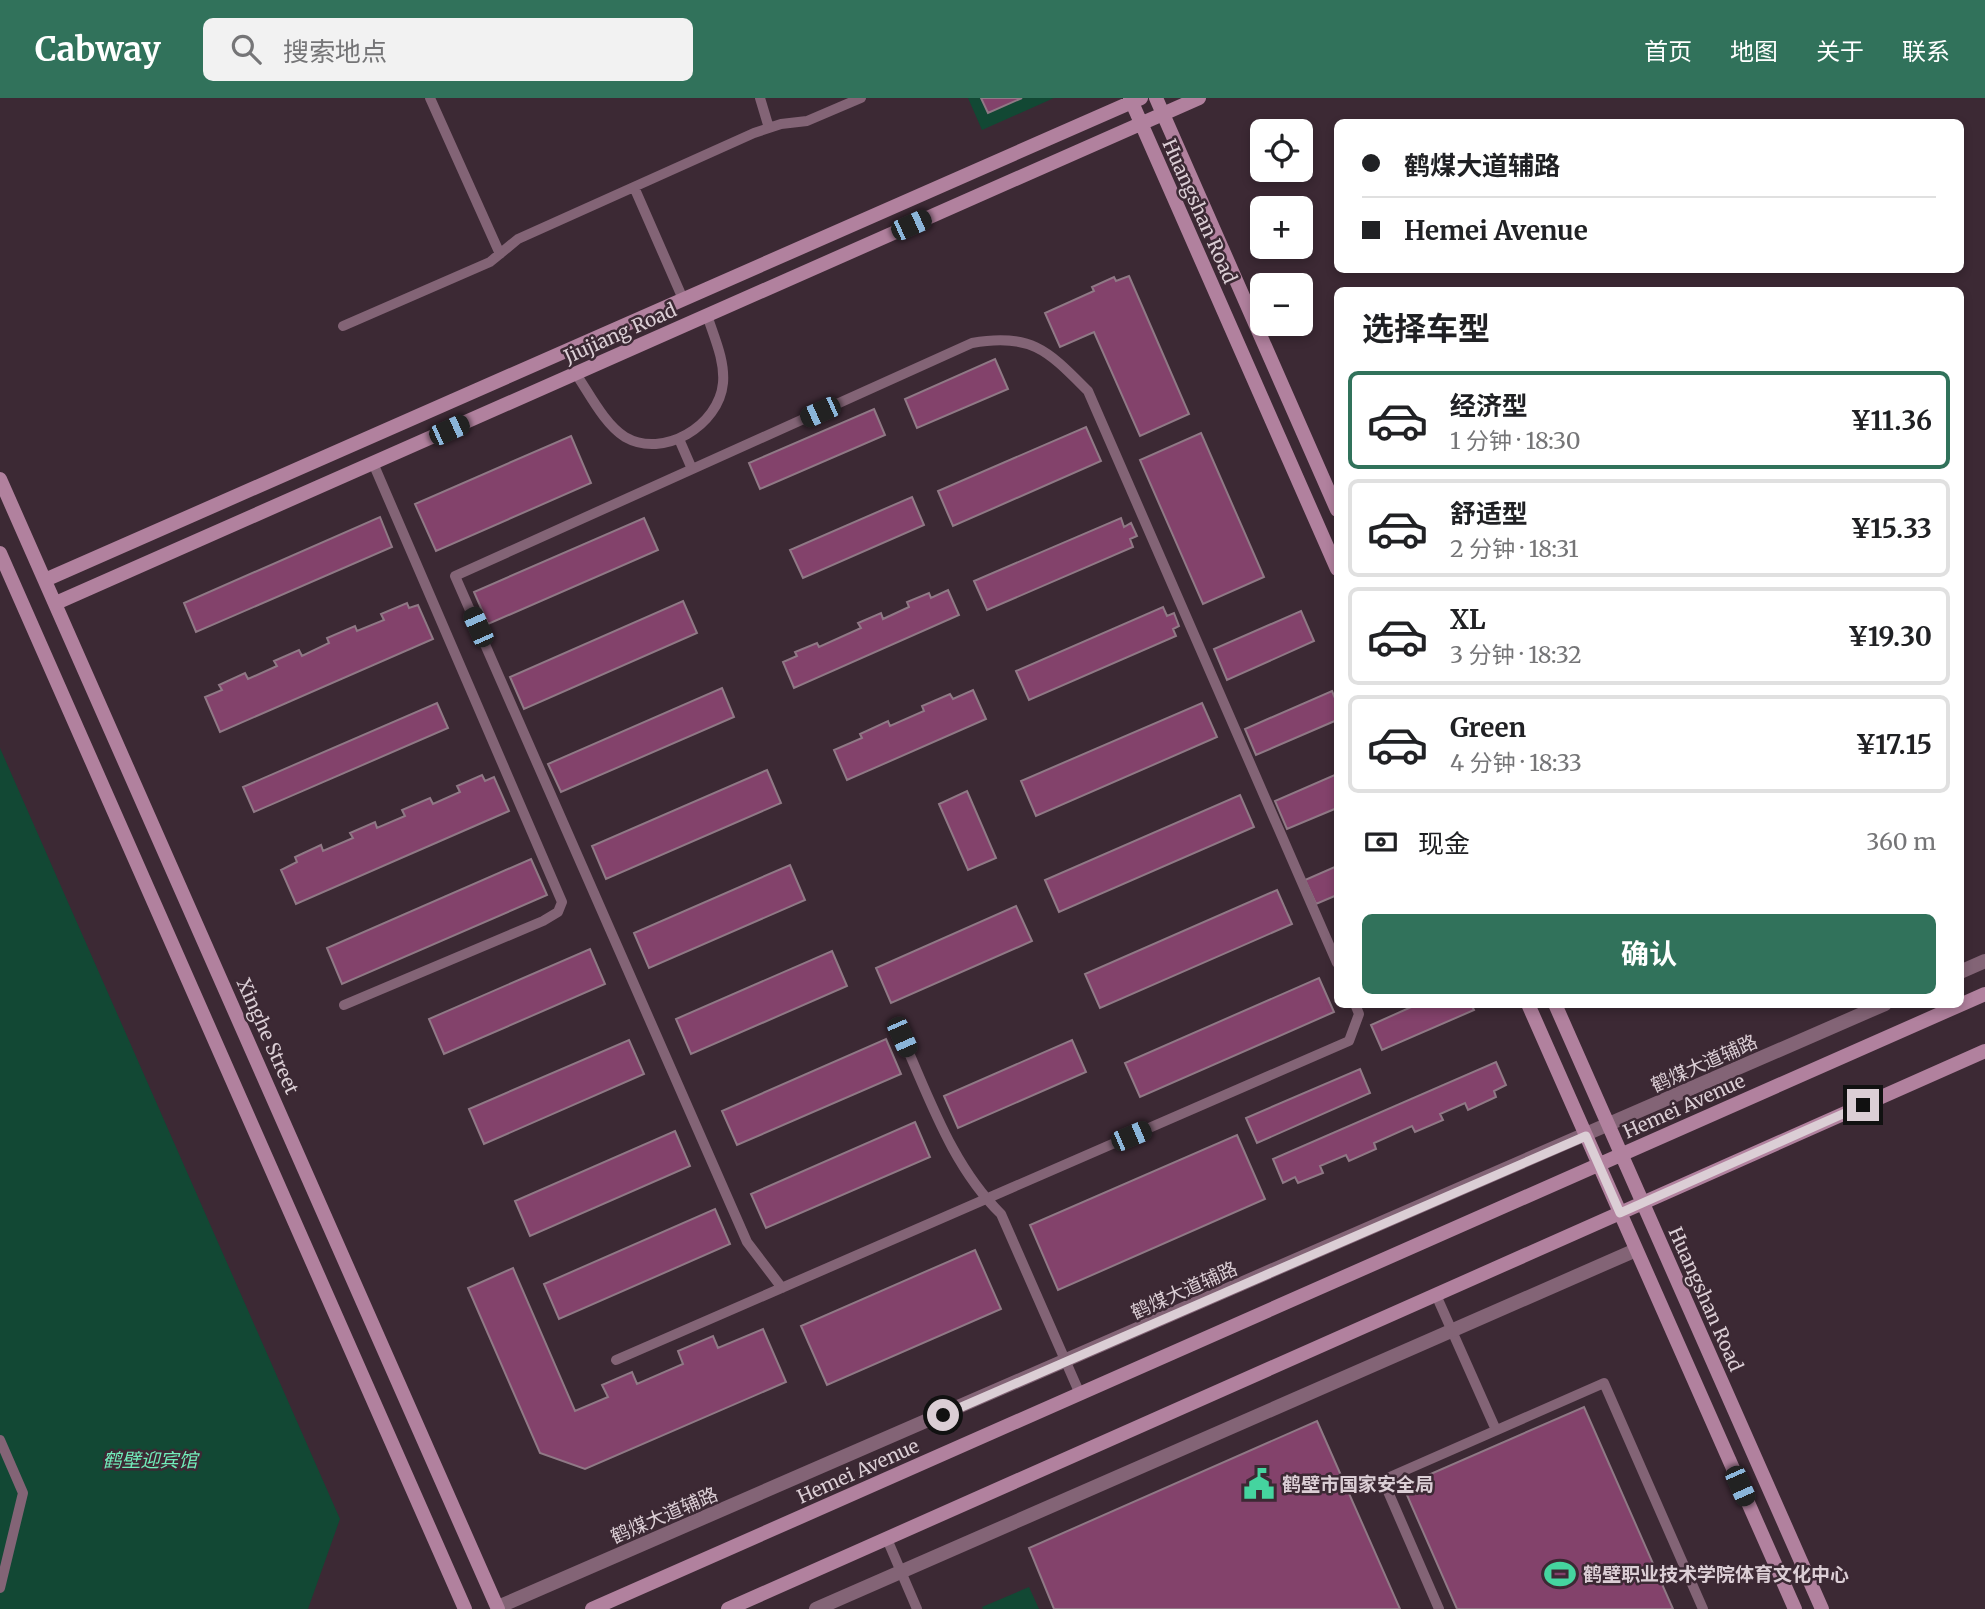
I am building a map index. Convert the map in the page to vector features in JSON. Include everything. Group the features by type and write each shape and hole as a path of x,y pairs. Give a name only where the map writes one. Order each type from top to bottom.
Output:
{"main road":[{"name":"Huangshan Road","path":"1156,98 1334,503"},
{"name":"Jiujiang Road","path":"56,603 1199,98"},
{"name":"Huangshan Road","path":"1134,99 1141,124 1334,562"},
{"name":"Jiujiang Road","path":"45,580 1134,99"},
{"name":"Xinghe Street","path":"0,479 498,1608"},
{"path":"0,553 465,1609"},
{"name":"Hemei Avenue","path":"1964,1003 1985,994"},
{"path":"1530,1008 1796,1609"},
{"name":"Huangshan Road","path":"1557,1008 1822,1609"},
{"name":"Hemei Avenue","path":"592,1609 1953,1008"},
{"path":"728,1609 1985,1051"}],"street":[{"path":"1964,970 1985,961"},
{"name":"鹤煤大道辅路","path":"498,1608 1876,1008"},
{"path":"816,1609 1636,1250"}],"lane":[{"path":"430,98 500,254"},
{"path":"760,98 769,128"},
{"path":"343,326 490,262 517,239 634,187 769,128 807,121 861,98"},
{"path":"634,187 683,299"},
{"path":"576,373 604,417 626,438 654,445 679,439 701,426 718,407 723,382 721,356 707,316"},
{"path":"782,1288 747,1242 455,576 972,343 990,340 1020,341 1050,353 1088,391 1334,956"},
{"path":"679,439 692,469"},
{"path":"344,1005 543,921 558,912 562,902 373,463"},
{"path":"616,1360 1349,1041 1359,1014 1357,1008"},
{"path":"902,1037 951,1149 986,1199 1001,1214 1080,1394"},
{"path":"1436,1294 1496,1430"},
{"path":"1439,1609 1383,1480 1604,1383 1703,1609"},
{"path":"0,1440 23,1493 0,1588"},
{"path":"887,1539 917,1609"},
{"path":"0,1548 11,1544"}],"green space":[{"path":"968,98 1054,98 982,130"},
{"name":"鹤壁迎宾馆","path":"0,748 340,1519 308,1609 0,1609"},
{"path":"1029,1587 1039,1609 982,1607"}],"building":[{"path":"981,98 1022,98 988,113"},
{"path":"1129,276 1189,414 1140,436 1094,332 1060,347 1045,313 1094,291 1092,287 1114,277 1116,281"},
{"path":"995,359 1008,389 917,428 905,399"},
{"path":"874,409 885,435 760,489 749,463"},
{"path":"1086,427 1101,461 953,526 938,491"},
{"path":"1201,433 1264,577 1203,604 1140,460"},
{"path":"571,436 591,483 436,551 415,504"},
{"path":"912,497 924,525 803,578 790,550"},
{"path":"380,517 392,547 196,632 184,603"},
{"path":"644,518 658,550 488,624 474,592"},
{"path":"1121,518 1124,527 1131,523 1137,536 1130,539 1133,547 987,610 974,581"},
{"path":"948,590 959,615 794,688 783,662 797,656 795,652 817,643 819,647 861,628 858,623 881,613 883,619 909,607 907,602 929,593 931,598"},
{"path":"683,601 697,633 524,709 510,677"},
{"path":"407,603 409,608 418,605 433,639 220,732 205,697 222,690 219,685 245,673 248,679 277,666 274,661 299,650 302,656 329,643 327,638 355,626 357,631 384,620 381,614"},
{"path":"1163,607 1167,616 1174,613 1179,626 1173,629 1176,636 1029,700 1016,671"},
{"path":"1301,611 1314,641 1227,680 1214,649"},
{"path":"722,688 734,717 561,792 548,764"},
{"path":"973,690 986,719 847,780 834,750 862,738 860,734 888,721 890,726 924,711 922,706 950,694 953,699"},
{"path":"1332,691 1334,696 1334,721 1256,755 1245,729"},
{"path":"437,703 448,728 254,812 243,787"},
{"path":"1202,703 1217,737 1036,816 1021,781"},
{"path":"767,770 781,803 606,879 592,846"},
{"path":"482,775 485,781 494,777 509,811 296,904 281,870 297,862 295,857 321,845 323,851 353,838 350,833 375,822 377,828 405,816 402,810 430,798 433,804 460,792 457,786"},
{"path":"1334,775 1334,809 1287,829 1275,801"},
{"path":"967,791 996,858 968,870 939,804"},
{"path":"1240,795 1254,827 1059,912 1045,880"},
{"path":"531,859 547,895 342,984 327,948"},
{"path":"790,865 805,900 649,968 634,933"},
{"path":"1334,867 1334,896 1316,904 1305,880"},
{"path":"1277,890 1292,924 1100,1008 1085,974"},
{"path":"1016,906 1032,941 891,1003 876,968"},
{"path":"590,949 605,984 444,1054 429,1019"},
{"path":"832,951 847,986 691,1054 676,1019"},
{"path":"1319,978 1334,1012 1140,1097 1125,1063"},
{"path":"1409,1008 1474,1010 1382,1050 1371,1025"},
{"path":"886,1039 901,1074 737,1145 722,1111"},
{"path":"629,1040 644,1074 484,1144 469,1109"},
{"path":"1072,1040 1086,1072 958,1128 944,1096"},
{"path":"1496,1062 1506,1085 1494,1091 1496,1097 1468,1110 1465,1103 1440,1114 1443,1120 1415,1132 1412,1126 1374,1143 1376,1149 1349,1161 1346,1155 1320,1166 1323,1173 1298,1183 1295,1177 1283,1183 1273,1159"},
{"path":"1360,1069 1370,1093 1257,1143 1246,1118"},
{"path":"915,1122 930,1157 766,1228 751,1194"},
{"path":"675,1131 690,1166 530,1236 515,1201"},
{"path":"1237,1135 1265,1199 1058,1290 1030,1225"},
{"path":"715,1209 730,1244 559,1319 544,1284"},
{"path":"975,1250 1001,1309 827,1385 801,1326"},
{"path":"513,1268 575,1411 608,1397 602,1385 632,1372 637,1384 683,1364 678,1351 713,1336 718,1348 763,1329 786,1382 585,1469 540,1453 468,1288"},
{"path":"1584,1407 1673,1609 1457,1609 1403,1486"},
{"name":"鹤壁市国家安全局","path":"1317,1421 1400,1609 1054,1609 1029,1548"}],"place":[{"name":"鹤壁市国家安全局","path":"1259,1484"},
{"name":"鹤壁职业技术学院体育文化中心","path":"1560,1574"}],"route":[{"path":"943,1415 1586,1136 1620,1213 1863,1105"}]}
